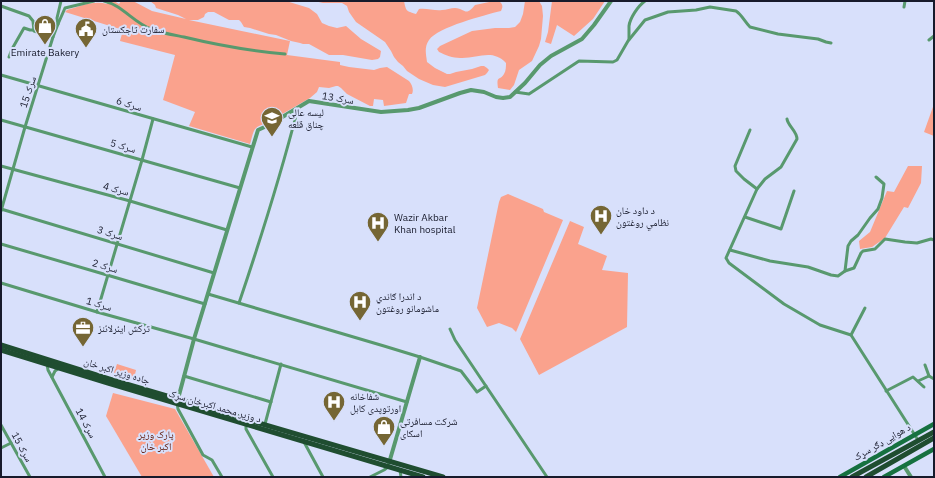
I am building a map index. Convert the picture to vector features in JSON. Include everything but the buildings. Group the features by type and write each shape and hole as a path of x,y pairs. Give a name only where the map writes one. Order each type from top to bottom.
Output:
{"main road":[{"name":"جاده وزیر اکبر خان","path":"1,345 177,401"},
{"name":"د وزیر محمد اکبرخان سړک","path":"1,350 401,468 443,477"},
{"path":"246,422 265,424 304,439"},
{"name":"د هوایی ډګر سړک","path":"840,477 934,424"},
{"path":"852,477 934,432"},
{"path":"866,477 934,438"},
{"path":"884,477 934,449"},
{"name":"د وزیر محمد اکبرخان سړک","path":"401,468 423,477"}],"street":[{"path":"58,24 56,18 62,1"},
{"name":"سرک 15","path":"1,210 25,127 64,8 94,1"},
{"path":"104,1 111,3 142,25 152,30 202,42 285,54"},
{"path":"515,92 525,83 540,65 551,56 582,39 611,1"},
{"path":"628,41 630,22 636,10 645,1"},
{"path":"904,7 905,1"},
{"path":"1,6 29,16 33,21 34,30"},
{"path":"515,92 529,94 580,61 613,62 617,60 628,41 645,20 668,12 696,10 710,7 739,13 750,27 778,34 818,39 831,43"},
{"path":"10,57 24,28 34,30 53,38"},
{"path":"929,40 934,36"},
{"name":"سرک 6","path":"1,75 252,147"},
{"name":"سرک 13","path":"177,401 194,339 258,130 309,101 381,112 419,108 472,90 503,98 510,97 515,92"},
{"path":"239,303 268,216 298,108"},
{"path":"96,312 153,119"},
{"path":"787,119 787,122 797,136 797,139 781,167 765,179 757,188 726,258 729,263 784,304 820,326 851,335 918,440"},
{"name":"سرک 5","path":"1,120 240,188"},
{"path":"750,130 735,169 744,179 757,188"},
{"name":"سرک 4","path":"1,166 130,201 227,230"},
{"path":"845,271 848,246 851,241 858,236 878,209 882,198 884,184 876,177"},
{"path":"745,218 781,229 794,190"},
{"name":"سرک 3","path":"1,210 214,273"},
{"path":"730,250 770,261 808,267 838,276 845,271 854,268 860,253 875,249 885,239 917,243 931,239 934,241"},
{"name":"سرک 2","path":"1,244 205,304"},
{"name":"سرک 1","path":"1,283 407,402"},
{"path":"208,294 420,357 461,371 477,392 486,386"},
{"path":"851,335 865,308"},
{"path":"450,329 455,340 547,477"},
{"path":"370,477 384,470 388,464 420,357"},
{"name":"سرک 14","path":"47,364 48,370 105,477"},
{"path":"265,424 281,364"},
{"path":"925,365 929,376 934,379"},
{"path":"52,377 55,371 59,368"},
{"path":"184,376 271,402"},
{"path":"918,381 929,376"},
{"path":"886,391 913,377 924,387"},
{"path":"177,401 178,409 203,455 212,460 222,477"},
{"path":"246,422 246,429 273,477"},
{"name":"سرک 15","path":"1,425 30,477"},
{"path":"304,439 306,447 323,477"},
{"path":"1,448 11,443"},
{"path":"904,466 911,477"},
{"path":"401,468 401,477"}],"green space":[{"path":"108,1 114,1 119,4 121,1 133,1 152,11 186,19 156,8 150,1 286,1 309,8 317,14 322,23 329,26 337,28 346,26 361,39 381,51 380,57 372,60 343,55 329,55 309,44 291,41 276,35 244,27 239,20 229,20 214,12 208,12 204,17 198,20 189,20 290,41 287,55 340,62 340,65 374,70 387,67 409,81 413,92 412,94 409,94 406,103 384,106 383,100 374,99 373,106 370,106 347,94 338,86 329,88 319,87 317,92 310,98 256,128 250,144 189,126 195,112 163,100 175,55 120,41 123,30 65,12 87,4 107,4"},
{"path":"314,1 404,1 407,10 416,14 419,9 445,10 455,8 469,11 475,5 494,1 500,2 502,5 501,11 452,26 434,35 427,43 426,48 427,62 447,74 481,66 484,66 489,70 485,75 445,87 433,85 419,79 407,71 394,57 385,42 356,22 347,6 342,3 323,3"},
{"path":"525,1 539,1 542,6 543,16 541,39 532,61 519,70 514,85 510,90 498,88 498,80 503,76 506,67 506,63 501,59 490,55 460,58 446,55 439,52 437,49 440,46 472,31 515,27 520,22"},
{"path":"552,1 605,1 593,19 574,36 557,25 551,44 545,42 548,32"},
{"path":"934,104 934,136 924,132"},
{"path":"908,166 922,166 921,183 908,208 904,207 885,238 872,247 860,249 859,241 870,232 887,191 894,192"},
{"path":"508,194 543,209 544,212 563,220 516,332 512,328 499,323 487,327 477,308 499,202 501,197"},
{"path":"570,221 584,227 578,244 607,256 602,270 628,273 627,327 539,375 520,339"},
{"path":"117,364 136,370 134,379 109,371 110,368 115,370"},
{"name":"پارک وزیر اکبر خان","path":"113,393 175,409 214,477 142,477 106,416"}],"place":[{"name":"Emirate Bakery","path":"45,46"},
{"name":"سفارت تاجکستان","path":"86,48"},
{"name":"لیسه عالی چناق قلعه","path":"272,138"},
{"name":"د داود خان نظامي روغتون","path":"601,236"},
{"name":"Wazir Akbar Khan hospital","path":"378,242"},
{"name":"د اندرا ګاندي ماشومانو روغتون","path":"360,322"},
{"name":"ترکش ایئرلائنز","path":"83,348"},
{"name":"شفاخانه اورتوپدی کابل","path":"334,422"},
{"name":"شرکت مسافرتی اسکای","path":"384,446"}]}
